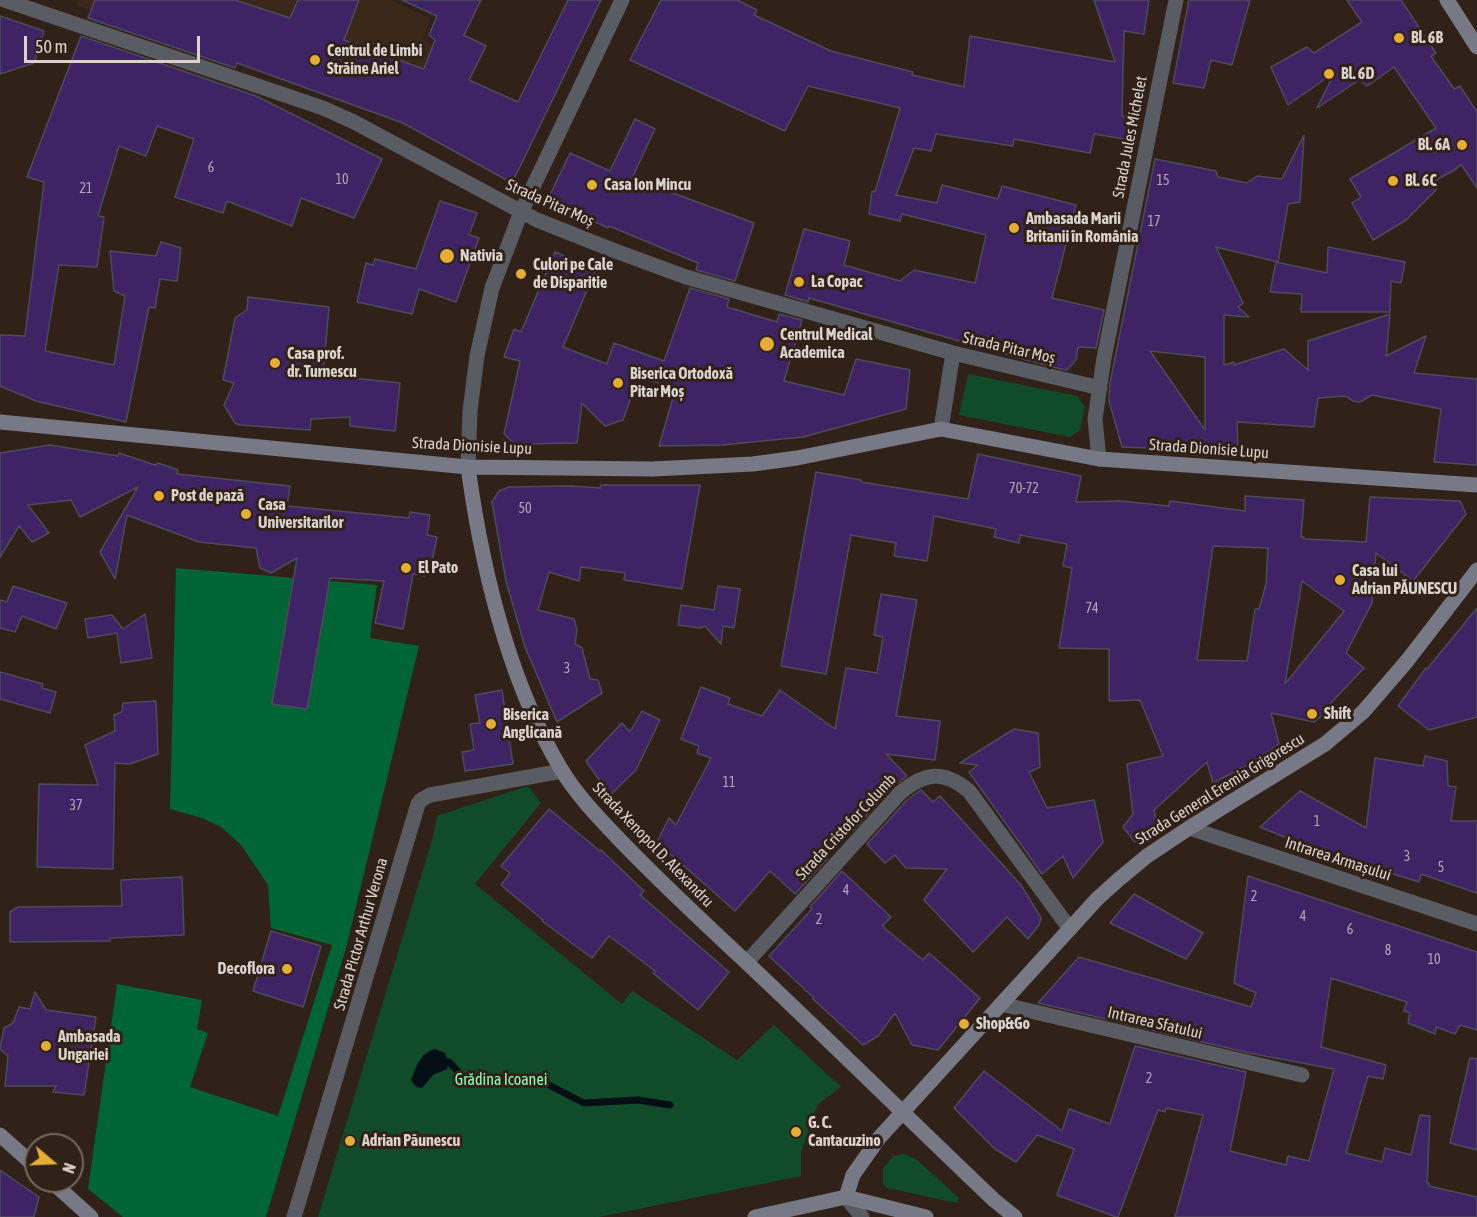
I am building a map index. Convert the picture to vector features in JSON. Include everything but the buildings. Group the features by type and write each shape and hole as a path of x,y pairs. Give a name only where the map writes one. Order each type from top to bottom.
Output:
{"street":[{"name":"Strada Pitar Moș","path":"4,0 323,108 354,122 521,212 610,249 686,277 953,353 1100,388"},
{"path":"468,467 470,411 483,325 495,279 521,212 622,0"},
{"name":"Strada Jules Michelet","path":"1098,459 1095,419 1104,358 1176,0"},
{"path":"1447,0 1477,47"},
{"path":"941,429 953,353"},
{"name":"Strada Dionisie Lupu","path":"0,422 468,467 653,468 743,465 797,458 941,429 1098,459 1477,485"},
{"name":"Strada Xenopol D. Alexandru","path":"468,467 473,501 506,644 520,686 542,735 562,771 594,813 671,892 994,1200 1015,1217"},
{"name":"Strada General Eremia Grigorescu","path":"846,1197 853,1175 865,1156 902,1112 1118,880 1147,856 1189,828 1305,758 1345,729 1387,686 1477,570"},
{"name":"Strada Pictor Arthur Verona","path":"294,1217 418,804 430,795 562,771"},
{"name":"Strada Cristofor Columb","path":"747,962 900,793 920,779 932,776 945,777 959,783 969,791 1070,929"},
{"name":"Intrarea Armașului","path":"1189,828 1477,924"},
{"name":"Intrarea Sfatului","path":"1001,1004 1302,1075"},
{"path":"0,1135 24,1156"},
{"path":"64,1193 91,1217"},
{"path":"755,1217 846,1197 926,1217"},
{"path":"846,1197 862,1217"}],"shaded area":[{"name":"Centrul de Limbi Străine Ariel","path":"78,0 391,0 430,18 423,39 433,45 403,123 76,5"},
{"path":"435,1049 445,1053 449,1062 447,1069 433,1075 422,1088 416,1087 411,1080 417,1065 425,1054"}],"green space":[{"path":"968,374 1077,396 1085,407 1080,430 1070,437 959,415"},
{"path":"176,568 377,585 370,638 419,646 346,948 266,1217 123,1217 88,1189 117,984 202,1000 197,1029 208,1033 190,1087 278,1116 332,945 271,928 268,885 241,845 221,827 202,818 170,809"},
{"name":"Grădina Icoanei","path":"528,786 541,803 475,884 622,1004 632,991 737,1060 774,1025 841,1087 818,1104 801,1152 801,1176 599,1217 318,1217 434,833 437,816"},
{"path":"905,1154 917,1160 959,1198 957,1203 887,1188 883,1183 883,1169 893,1156"}],"waterway":[{"path":"449,1062 462,1076 541,1081 584,1103 638,1100 670,1105"}],"place":[{"name":"Bl. 6B","path":"1399,38"},
{"name":"Centrul de Limbi Străine Ariel","path":"315,60"},
{"name":"Bl. 6D","path":"1329,74"},
{"name":"Bl. 6A","path":"1462,145"},
{"name":"Bl. 6C","path":"1393,181"},
{"name":"Casa Ion Mincu","path":"592,185"},
{"name":"Ambasada Marii Britanii în România","path":"1014,228"},
{"name":"Nativia","path":"447,256"},
{"name":"Culori pe Cale de Disparitie","path":"521,274"},
{"name":"La Copac","path":"799,282"},
{"name":"Centrul Medical Academica","path":"767,344"},
{"name":"Casa prof. dr. Turnescu","path":"275,363"},
{"name":"Biserica Ortodoxă Pitar Moș","path":"618,383"},
{"name":"Post de pază","path":"159,496"},
{"name":"Casa Universitarilor","path":"246,514"},
{"name":"El Pato","path":"406,568"},
{"name":"Casa lui Adrian PĂUNESCU","path":"1340,580"},
{"name":"Shift","path":"1312,714"},
{"name":"Biserica Anglicană","path":"491,724"},
{"name":"Decoflora","path":"287,969"},
{"name":"Shop&Go","path":"964,1024"},
{"name":"Ambasada Ungariei","path":"46,1046"},
{"name":"G. C. Cantacuzino","path":"796,1132"},
{"name":"Adrian Păunescu","path":"350,1141"}]}
